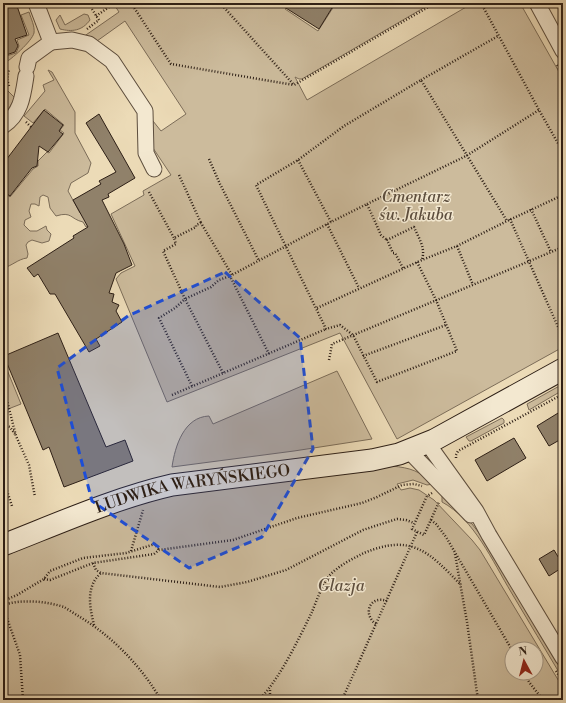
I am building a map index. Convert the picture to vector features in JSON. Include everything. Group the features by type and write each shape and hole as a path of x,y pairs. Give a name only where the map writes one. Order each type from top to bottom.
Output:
{"street":[{"path":"36,3 51,42"},
{"path":"537,3 563,51"},
{"path":"3,126 14,117 20,108 23,97 28,58 51,42 72,40 89,44 112,61 145,111 146,153 154,169"},
{"name":"LUDWIKA WARYŃSKIEGO","path":"3,545 149,491 172,485 388,457 419,447 563,369"},
{"path":"419,447 489,535 563,658"}],"path":[{"path":"72,40 99,20 88,3"},
{"path":"131,3 171,64 294,85 435,3"},
{"path":"220,3 294,85"},
{"path":"481,3 538,110 563,152"},
{"path":"96,16 112,5"},
{"path":"326,330 287,245 256,185 298,160 344,126 498,36"},
{"path":"421,80 466,156 508,220 529,261 563,338"},
{"path":"192,386 159,318 185,299 211,287 219,280 231,276 326,224 466,156 538,110"},
{"path":"3,144 8,150 5,157"},
{"path":"209,159 220,184 259,260"},
{"path":"298,160 331,222"},
{"path":"179,175 201,223 231,276 270,354"},
{"path":"149,192 176,244 163,251 185,299 223,373"},
{"path":"317,308 403,268 457,246 508,220 563,195"},
{"path":"367,204 381,234 387,240 393,253 395,253 403,268"},
{"path":"531,209 551,252"},
{"path":"174,238 201,223"},
{"path":"326,224 359,288"},
{"path":"387,240 414,226 423,247 424,254 422,260"},
{"path":"457,246 472,285"},
{"path":"329,360 332,344 563,247"},
{"path":"172,395 340,325 353,335 377,382 457,351 436,300 417,262"},
{"path":"364,356 446,324"},
{"path":"3,385 16,436"},
{"path":"457,459 456,455 458,451 563,394"},
{"path":"3,425 10,427 16,436 29,465 35,497"},
{"path":"44,579 50,580 93,563 154,554 159,550 239,538 297,518 362,503 402,486 418,485 433,492"},
{"path":"3,489 6,488 12,506"},
{"path":"131,552 149,491"},
{"path":"427,496 412,529 424,534 438,504"},
{"path":"93,563 96,570 101,573 220,587 247,582 286,570 363,530 375,526 398,520 406,520 414,523"},
{"path":"430,520 443,533 507,641"},
{"path":"342,700 417,532"},
{"path":"3,601 17,595 44,579 50,571 83,558 131,552 154,544 159,550"},
{"path":"259,700 270,689 301,635 328,576 352,559 375,549 392,545 403,545 424,552 436,559 461,585"},
{"path":"455,552 478,700"},
{"path":"94,626 90,605 91,589 101,573"},
{"path":"376,624 370,618 370,605 377,600 387,600"},
{"path":"23,700 20,655 3,606 11,602 37,601 64,608 94,626 136,664 150,682 161,700"},
{"path":"528,681 543,700"},
{"path":"270,689 270,700"}],"highlighted area":[{"path":"225,272 300,338 313,449 262,537 189,568 92,501 57,368 128,316"}],"green space":[{"name":"Cmentarz św. Jakuba","path":"113,3 278,3 318,31 336,3 432,3 302,79 295,77 307,100 473,3 520,3 563,79 563,347 397,439 340,333 167,402 116,279 121,273 135,266 111,214 144,195 143,191 171,175 153,148 152,121 161,131 186,114 125,21 97,41 83,37 119,12"},
{"path":"29,12 33,22 34,33 21,50 3,64 3,57 16,53 19,46 17,40 29,35 21,15"},
{"path":"84,14 88,15 90,20 87,24 76,30 60,29 56,20 60,15 65,25"},
{"path":"48,70 52,72 75,112 75,133 91,163 88,173 71,183 68,191 80,213 94,223 86,227 83,222 68,215 65,214 56,216 50,208 48,197 43,195 40,197 39,206 31,204 29,211 31,217 25,220 24,225 30,231 37,231 46,226 47,230 51,234 49,241 42,243 32,240 28,242 26,245 28,254 27,258 3,268 3,195 5,193 10,197 33,169 38,166 38,161 47,152 49,153 64,133 60,130 64,125 45,109 33,123 24,116 45,91 43,85 54,80"},
{"path":"3,76 6,89 15,98 3,118"},
{"path":"3,360 21,404 3,411"},
{"path":"337,371 372,439 172,467 178,442 187,427 193,421 209,416 213,424"},
{"path":"563,384 563,390 529,410 527,404"},
{"path":"502,418 504,423 471,441 469,441 466,437"},
{"name":"Glazja","path":"392,466 410,469 419,473 433,484 427,485 413,480 397,484 401,490 410,488 419,490 434,500 472,540 480,550 535,641 504,641 504,681 544,681 544,656 563,688 563,700 3,700 3,554 137,502 164,496"},
{"path":"442,495 465,515 479,533 563,672 563,679 544,648 544,641 540,641 482,542 464,519 442,502"}],"building":[{"path":"3,3 16,3 27,35 15,39 18,46 15,52 3,56"},
{"path":"278,3 335,3 319,29"},
{"path":"44,110 63,125 59,131 63,134 48,152 39,146 37,166 32,168 10,196 3,191 3,164"},
{"path":"99,114 135,178 108,194 109,197 102,200 124,244 132,265 116,273 109,293 114,294 112,302 119,305 116,311 122,322 96,339 100,346 89,352 55,294 50,294 38,274 34,277 27,268 74,238 73,236 88,227 73,200 101,184 99,181 116,172 86,123"},
{"path":"58,333 106,447 125,440 133,461 64,487 49,447 43,450 4,356"},
{"path":"563,410 563,438 549,446 537,426"},
{"path":"514,438 526,458 487,481 475,460"},
{"path":"554,550 563,567 549,576 539,559"}]}
